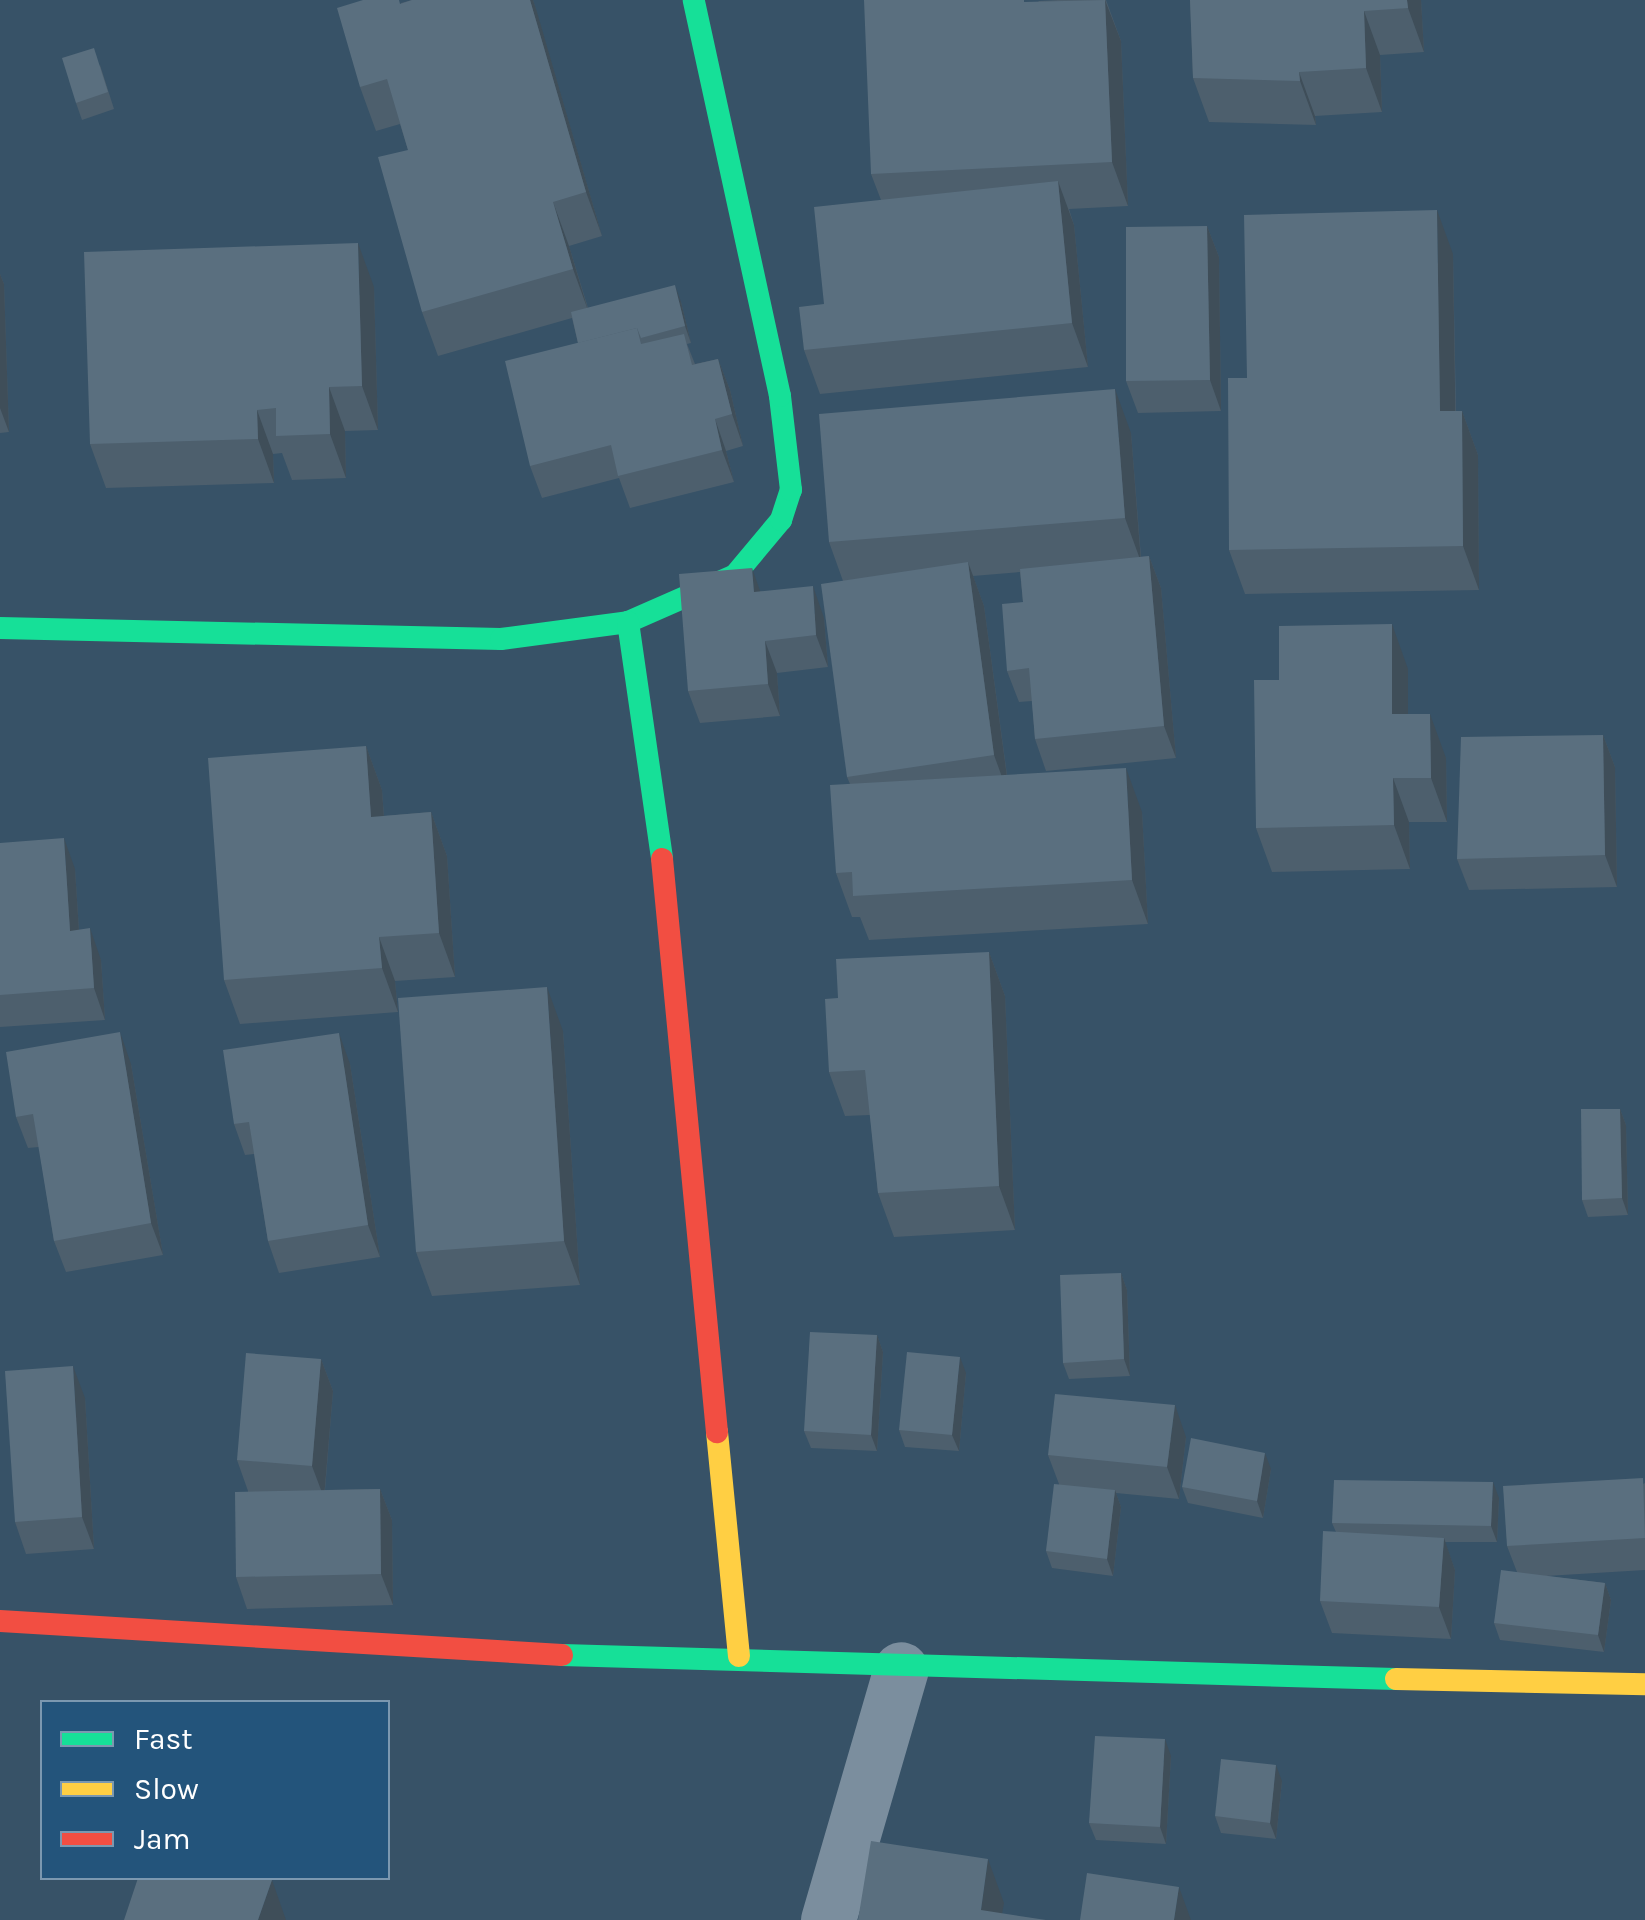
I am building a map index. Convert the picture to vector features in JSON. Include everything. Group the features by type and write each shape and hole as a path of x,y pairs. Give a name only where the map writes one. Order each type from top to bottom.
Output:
{"street":[{"path":"0,628 501,638 628,622 736,575 781,520 791,490 694,0"},
{"path":"628,622 653,764 740,1656"},
{"path":"0,1621 228,1640 740,1656 901,1669 1645,1684"},
{"path":"828,1920 901,1669"}],"building":[{"path":"363,0 399,0 400,4 412,0 530,0 586,192 553,202 573,269 422,312 378,157 408,150 387,79 360,87 337,8"},
{"path":"864,0 1105,0 1112,162 871,174"},
{"path":"1190,0 1407,0 1408,8 1364,11 1366,68 1299,72 1300,81 1193,78"},
{"path":"94,48 108,92 76,103 62,58"},
{"path":"1058,181 1072,323 804,350 799,307 824,304 814,207"},
{"path":"1437,210 1440,411 1462,411 1463,546 1229,550 1228,378 1247,378 1244,215"},
{"path":"1207,226 1210,380 1126,381 1126,227"},
{"path":"358,243 362,386 329,387 330,434 276,436 276,408 257,410 258,439 90,444 84,252"},
{"path":"675,285 685,326 641,338 637,328 578,343 571,312"},
{"path":"637,328 641,344 684,334 692,365 718,359 732,414 715,419 722,450 618,476 611,445 530,466 505,361"},
{"path":"1115,389 1125,518 829,542 819,414"},
{"path":"1149,556 1164,726 1035,739 1029,668 1007,671 1002,604 1023,602 1020,569"},
{"path":"968,562 994,755 847,777 821,584"},
{"path":"752,568 754,592 813,586 816,635 765,641 768,684 688,691 679,574"},
{"path":"1392,624 1392,714 1430,714 1431,778 1393,778 1394,825 1256,828 1254,680 1279,680 1279,626"},
{"path":"1603,735 1605,855 1457,859 1461,737"},
{"path":"366,746 371,817 431,812 439,933 379,937 382,968 224,980 208,758"},
{"path":"1126,768 1132,880 853,896 852,872 836,873 830,785"},
{"path":"64,838 70,931 90,928 94,988 0,995 0,843"},
{"path":"989,952 999,1186 878,1193 865,1070 829,1072 825,999 838,998 836,959"},
{"path":"547,987 564,1241 416,1252 398,998"},
{"path":"120,1032 151,1223 54,1241 33,1114 16,1117 6,1052"},
{"path":"339,1033 368,1225 268,1241 249,1122 234,1124 223,1050"},
{"path":"1581,1109 1620,1109 1622,1198 1582,1200"},
{"path":"1121,1273 1124,1359 1063,1363 1060,1275"},
{"path":"810,1332 877,1335 871,1435 804,1431"},
{"path":"907,1352 960,1357 952,1435 899,1430"},
{"path":"246,1353 321,1359 312,1466 237,1460"},
{"path":"73,1366 82,1517 15,1522 5,1371"},
{"path":"1055,1394 1175,1405 1167,1467 1048,1455"},
{"path":"1191,1438 1265,1453 1257,1501 1182,1487"},
{"path":"1643,1478 1645,1538 1507,1546 1503,1486"},
{"path":"1334,1480 1493,1482 1491,1526 1332,1523"},
{"path":"1054,1484 1115,1490 1107,1559 1046,1551"},
{"path":"380,1489 381,1574 236,1577 235,1492"},
{"path":"1323,1531 1444,1538 1439,1607 1320,1601"},
{"path":"1501,1570 1605,1583 1598,1635 1494,1623"},
{"path":"1095,1736 1165,1739 1160,1827 1089,1823"},
{"path":"1221,1759 1276,1765 1270,1823 1215,1816"},
{"path":"871,1841 988,1859 981,1910 1046,1920 858,1920"},
{"path":"1087,1873 1179,1887 1174,1920 1080,1920"},
{"path":"137,1880 272,1880 258,1920 124,1920"}],"traffic: fast":[{"path":"628,622 735,575 781,520 791,490 780,396 694,0"},
{"path":"0,628 501,639 628,622 662,859"},
{"path":"562,1655 1396,1679"}],"traffic: slow":[{"path":"717,1432 739,1656"},
{"path":"1396,1679 1645,1684"}],"traffic: jam":[{"path":"662,859 717,1432"},
{"path":"0,1621 562,1655"}]}
